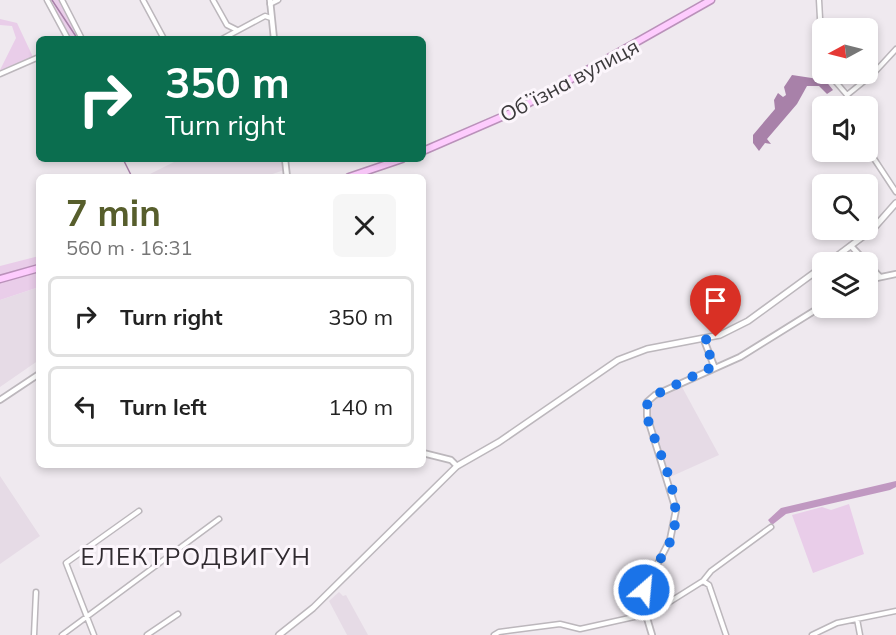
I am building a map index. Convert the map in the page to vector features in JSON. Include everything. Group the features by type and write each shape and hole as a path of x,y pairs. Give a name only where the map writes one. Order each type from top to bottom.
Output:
{"highway":[{"name":"Обʼїзна вулиця","path":"426,150 513,112 711,0"},
{"path":"358,174 393,162"},
{"path":"0,279 36,269"}],"main road":[{"path":"843,252 873,229 896,203"},
{"path":"279,635 313,608 454,468 499,442 618,360 647,349 704,340 720,335 748,321 812,274"}],"street":[{"path":"47,0 66,36"},
{"path":"62,0 80,36"},
{"path":"143,0 162,36"},
{"path":"213,0 227,25 238,30"},
{"path":"274,36 270,2 278,0"},
{"path":"819,0 820,18"},
{"path":"227,36 265,16 272,18"},
{"path":"838,84 847,95 873,74 896,49"},
{"path":"0,74 36,58"},
{"path":"876,162 896,192"},
{"path":"851,246 857,252"},
{"path":"879,276 896,274"},
{"path":"652,635 645,615 643,597 646,584 670,540 676,517 673,497 649,424 646,406 655,395 714,366 740,357 812,312"},
{"path":"704,340 714,366"},
{"path":"0,400 36,376"},
{"path":"426,454 451,460 454,468"},
{"path":"94,635 66,563 139,511"},
{"path":"62,635 219,519"},
{"path":"495,634 560,624 580,629 656,611 703,581 711,571 771,527"},
{"path":"703,581 709,585 726,635"},
{"path":"34,635 36,592"},
{"path":"812,635 824,627 896,610"},
{"path":"147,635 178,614"},
{"path":"856,619 860,635"},
{"path":"580,629 581,635"}],"shaded area":[{"path":"51,0 60,0 78,36 69,36"},
{"path":"0,19 17,23 33,57 3,70 0,70 16,38 12,26 0,25"},
{"path":"792,75 812,78 812,84 828,84 833,90 827,94 819,86 807,86 797,104 767,139 771,144 765,143 759,151 753,143 753,135 775,109 774,100 778,93 783,97 786,95 784,87"},
{"path":"174,162 283,162 284,170 273,174 150,174"},
{"path":"36,257 36,265 0,275 0,266"},
{"path":"36,273 36,288 0,300 0,283"},
{"path":"36,288 36,362 0,387 0,300"},
{"path":"682,387 719,455 670,477 647,408 649,401"},
{"path":"0,476 40,536 0,564"},
{"path":"896,481 896,487 890,490 786,514 772,525 768,520 781,508"},
{"path":"849,504 864,554 813,573 792,515 822,507 831,510"},
{"path":"339,592 343,596 346,595 368,635 347,635 329,601"}],"waterway":[{"path":"52,0 76,36"},
{"path":"124,162 130,174"}],"district":[{"name":"ЕЛЕКТРОДВИГУН","path":"196,556"}],"route":[{"path":"644,590 648,578 666,550 676,517 668,478 647,417 647,402 655,395 714,366 704,340 716,337"}]}
